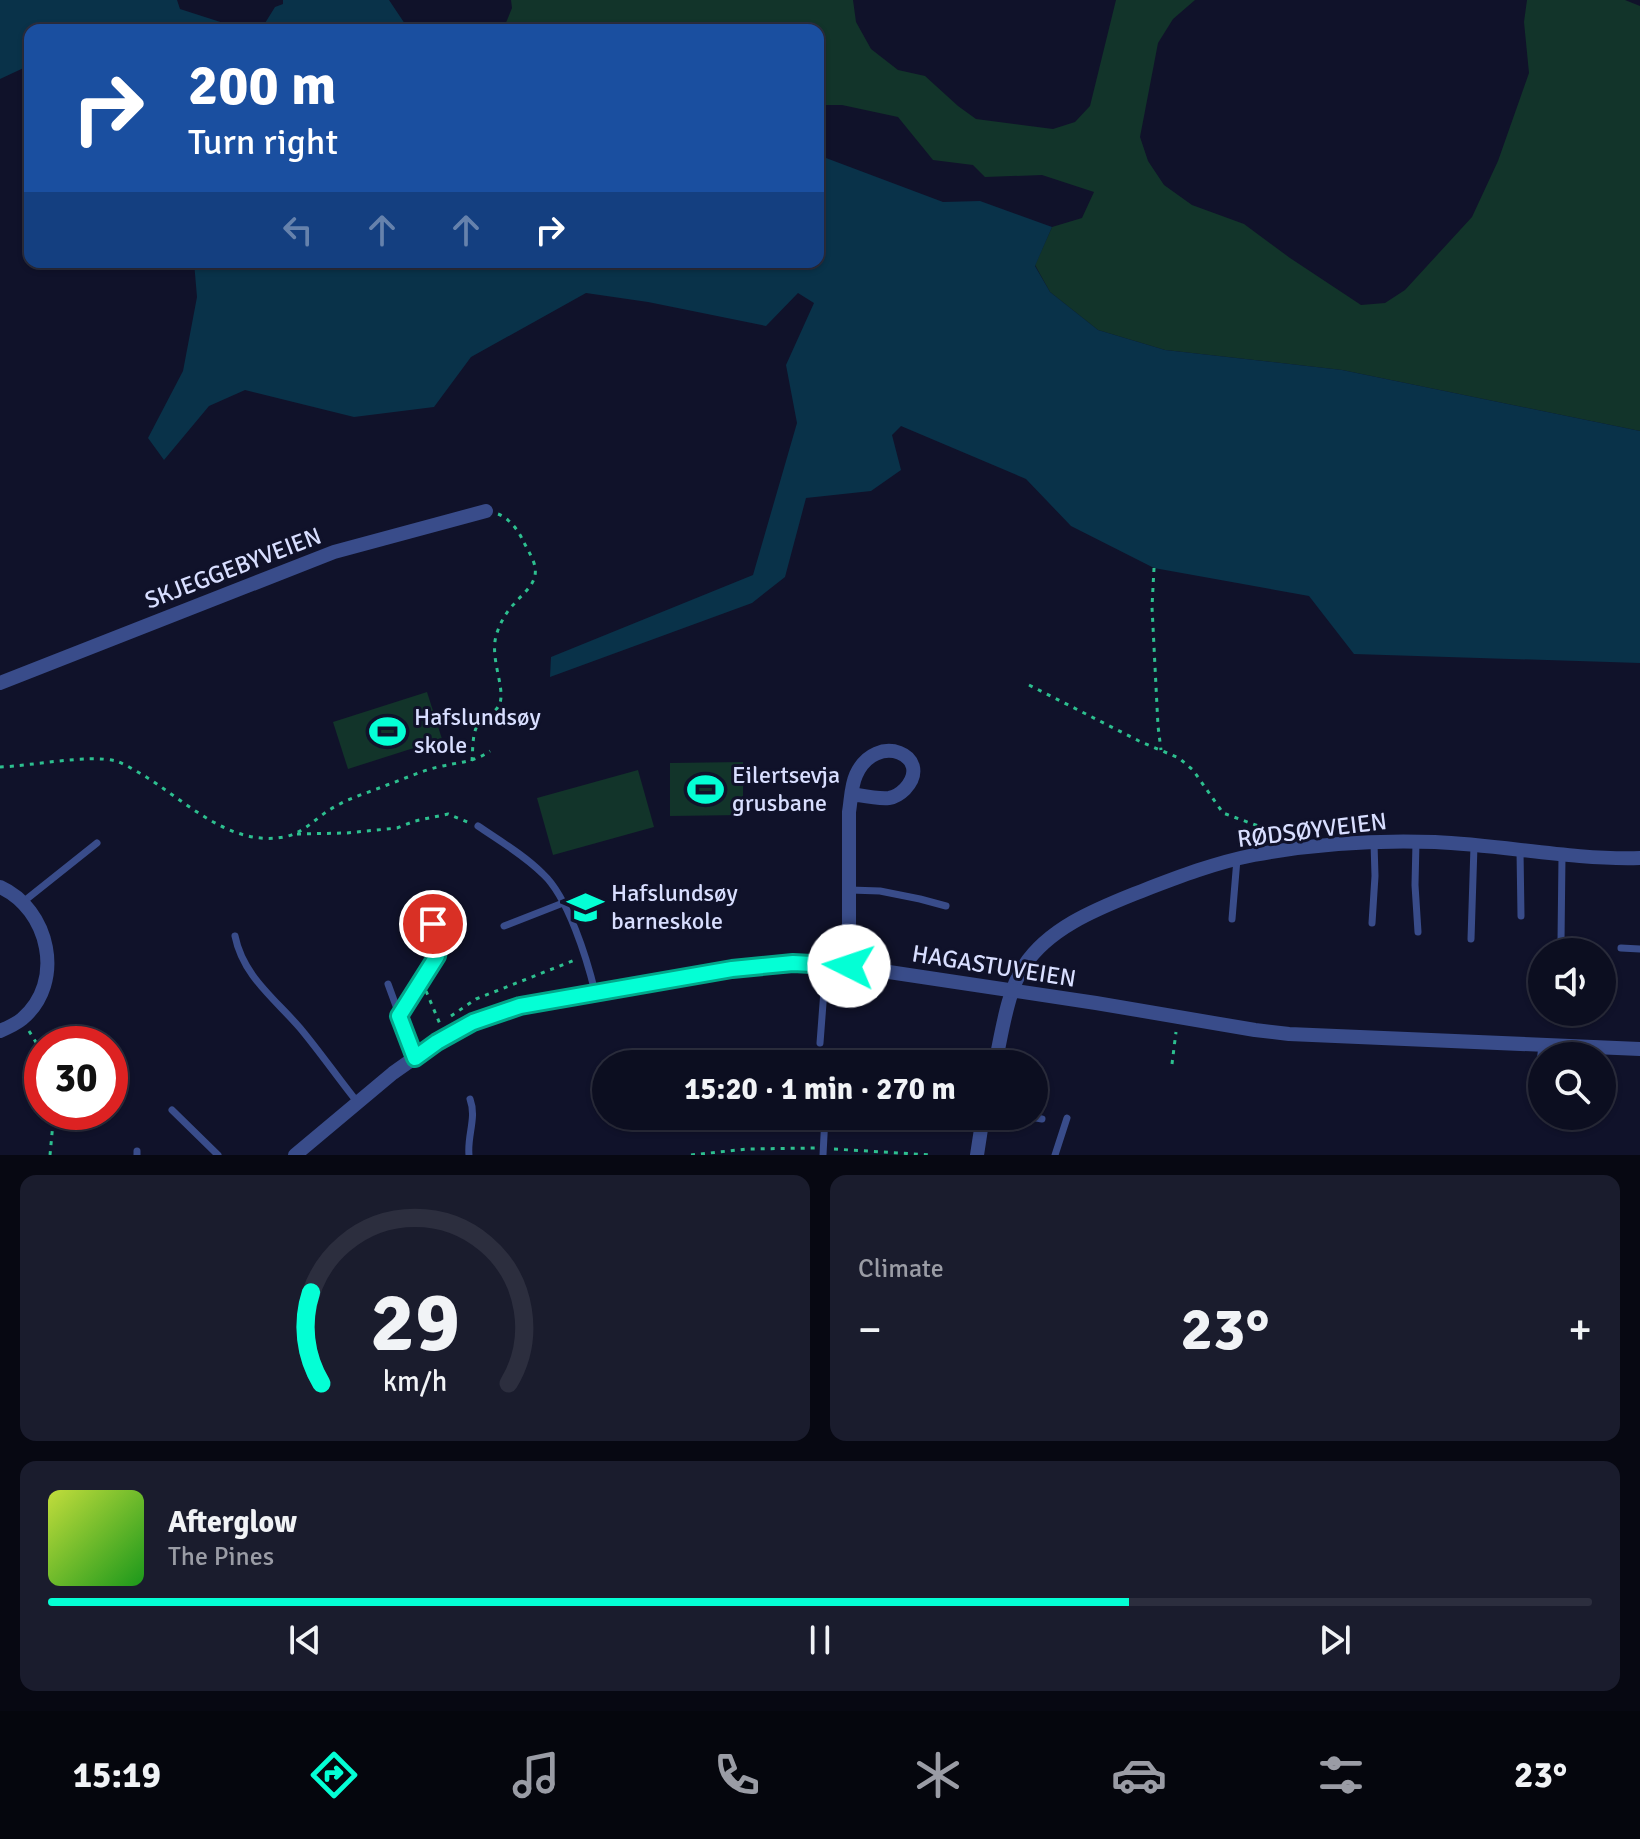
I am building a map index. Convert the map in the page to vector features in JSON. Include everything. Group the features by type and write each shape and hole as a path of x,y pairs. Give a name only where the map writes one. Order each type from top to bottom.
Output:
{"street":[{"name":"SKJEGGEBYVEIEN","path":"0,683 334,552 486,511"},
{"path":"849,966 849,812 852,794"},
{"name":"RØDSØYVEIEN","path":"998,1050 1019,974 1034,952 1051,937 1078,919 1121,899 1237,859 1280,851 1416,842 1562,856 1640,858"},
{"path":"0,887 23,902 38,921 47,950 43,989 34,1006 21,1020 0,1031"},
{"name":"HAGASTUVEIEN","path":"295,1155 415,1058 473,1022 520,1006 595,992 732,969 793,963 849,966 1289,1034 1528,1044"},
{"name":"HAGASTUVEIEN","path":"1616,1048 1640,1049"},
{"path":"977,1155 981,1130"}],"lane":[{"path":"478,826 516,851 551,883 586,956 595,992"},
{"path":"1416,842 1418,932"},
{"path":"23,902 97,843"},
{"path":"1372,923 1374,843"},
{"path":"1471,939 1474,846"},
{"path":"1520,851 1521,916"},
{"path":"1561,938 1562,856"},
{"path":"1232,919 1237,859"},
{"path":"850,890 880,891 946,906"},
{"path":"504,926 563,903"},
{"path":"399,1016 437,956 439,945 433,924"},
{"path":"235,936 240,955 259,986 298,1026 358,1103"},
{"path":"1621,948 1640,949"},
{"path":"820,1043 826,964"},
{"path":"388,984 415,1058"},
{"path":"469,1155 474,1116 470,1099"},
{"path":"172,1110 218,1155"},
{"path":"1055,1155 1067,1118"},
{"path":"823,1152 824,1130"}],"path":[{"path":"472,761 474,733 480,722 500,704 494,654 496,636 512,605 529,590 535,578 535,565 520,534 504,516 486,511"},
{"path":"1154,568 1152,607 1161,750"},
{"path":"1029,685 1179,758 1193,770 1223,813 1261,827 1273,836 1280,851"},
{"path":"297,834 340,803 439,767 479,759 490,751"},
{"path":"0,767 95,759 114,761 124,764 202,815 237,833 267,838 397,828 448,814 478,826"},
{"path":"451,1017 476,999 586,956"},
{"path":"421,978 440,1024"},
{"path":"1172,1064 1178,1018"},
{"path":"21,1020 25,1026"},
{"path":"50,1155 52,1130"},
{"path":"691,1155 747,1149 930,1155"}],"green space":[{"path":"511,0 853,0 856,22 871,49 898,70 925,76 976,119 1053,129 1075,122 1090,106 1116,0 1195,0 1173,19 1158,43 1140,137 1148,161 1164,185 1192,205 1244,224 1361,305 1385,303 1405,290 1472,217 1498,161 1529,73 1524,22 1527,0 1625,0 1640,6 1640,431 1342,370 1165,350 1098,330 1050,292 1035,265 1052,227 1082,218 1094,192 1042,175 985,177 973,165 933,160 898,117 842,105 824,105 824,24 505,24 512,8"},
{"name":"Hafslundsøy skole","path":"427,692 442,739 348,769 333,722"},
{"name":"Eilertsevja grusbane","path":"743,762 743,815 670,816 670,763"},
{"path":"638,770 654,827 553,855 537,798"}],"water":[{"path":"0,0 177,0 180,9 227,24 24,24 24,68 0,79"},
{"path":"283,0 389,0 405,24 264,24 275,7 283,4"},
{"path":"824,157 943,202 980,201 1052,227 1035,266 1050,292 1098,330 1165,350 1342,370 1640,431 1640,663 1354,654 1309,596 1154,568 1071,526 1026,479 901,426 892,435 901,470 871,491 806,498 785,577 752,603 550,677 551,657 753,575 797,423 786,365 814,303 798,293 766,326 586,293 471,357 434,407 354,417 245,390 209,406 164,460 148,438 183,371 197,297 195,268 824,268"}],"place":[{"name":"Hafslundsøy skole","path":"388,731"},
{"name":"Eilertsevja grusbane","path":"706,789"},
{"name":"Hafslundsøy barneskole","path":"585,907"}],"route":[{"path":"433,924 439,945 437,956 399,1016 415,1058 473,1022 520,1006 732,969 793,963 849,966"}]}
